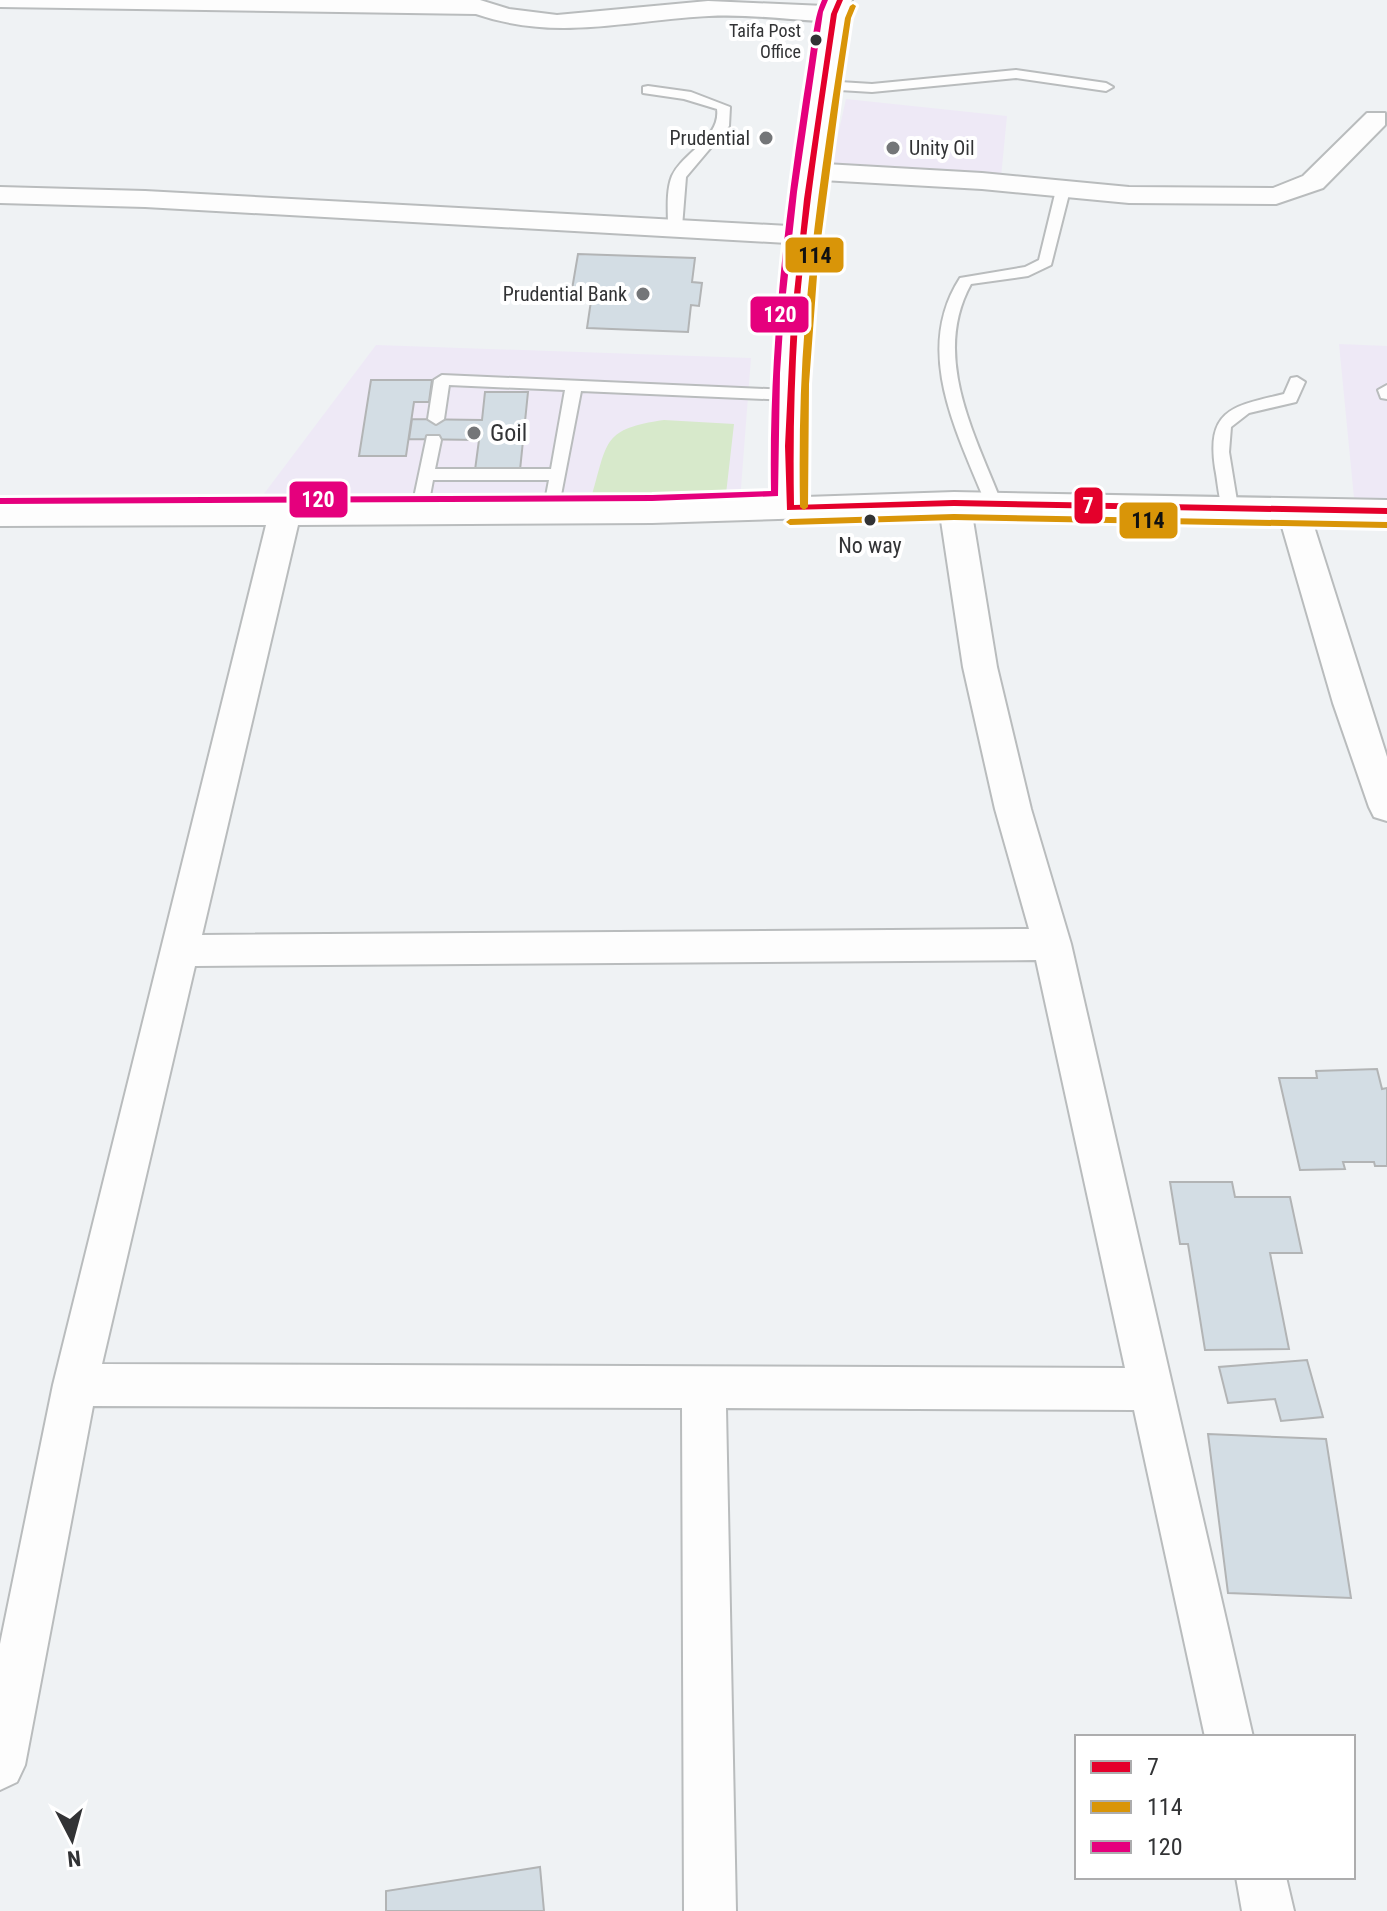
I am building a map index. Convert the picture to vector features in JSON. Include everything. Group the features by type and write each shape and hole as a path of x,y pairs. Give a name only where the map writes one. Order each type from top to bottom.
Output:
{"street":[{"path":"0,0 478,7 499,16 550,23 617,21 694,9 837,7 801,235 789,395 787,451 790,508"},
{"path":"810,171 982,181 1129,195 1276,196 1313,182 1376,119"},
{"path":"0,195 145,199 801,235"},
{"path":"954,503 980,667 1013,809 1052,944 1229,1735"},
{"path":"0,515 551,512 954,503 1387,511"},
{"path":"1292,507 1350,703 1387,807"},
{"path":"0,1765 75,1385 285,513"},
{"path":"181,951 1052,944"},
{"path":"75,1385 1150,1389"},
{"path":"704,1388 710,1911"},
{"path":"1261,1879 1268,1911"}],"lane":[{"path":"823,85 888,87 1016,74 1106,87"},
{"path":"648,90 704,99 723,107 726,115 725,126 680,174 675,227"},
{"path":"994,504 952,388 944,335 953,303 965,281 988,274 1023,272 1046,262 1063,190"},
{"path":"436,419 442,380 789,395"},
{"path":"1230,507 1221,452 1223,427 1244,409 1290,398 1297,382"},
{"path":"551,512 574,385"},
{"path":"419,512 433,440"},
{"path":"426,475 556,474"}],"shaded area":[{"path":"846,99 1007,116 1001,177 831,166"},
{"path":"1339,344 1387,346 1387,498 1354,498"},
{"path":"376,345 751,358 740,501 260,499"}],"green space":[{"path":"664,420 734,424 726,494 592,495 601,461 611,440 629,428"}],"building":[{"path":"578,254 695,258 692,282 702,283 699,306 691,305 688,332 587,328 591,301 570,301"},
{"path":"371,380 432,380 429,402 414,402 406,456 359,456"},
{"path":"485,392 528,392 520,470 475,470 479,440 409,439 412,419 482,420"},
{"path":"1377,1069 1382,1089 1387,1088 1387,1166 1375,1166 1374,1162 1343,1162 1345,1169 1300,1170 1279,1078 1317,1078 1316,1071"},
{"path":"1170,1182 1232,1182 1235,1197 1290,1197 1302,1253 1270,1253 1289,1349 1205,1350 1188,1244 1180,1244"},
{"path":"1307,1360 1323,1417 1281,1421 1275,1399 1228,1403 1219,1367"},
{"path":"1208,1434 1326,1439 1351,1598 1228,1593"},
{"path":"540,1867 544,1911 386,1911 386,1891"}],"transit line":[{"name":"120","path":"0,501 652,498 775,494 776,373 786,252 820,12 825,0"},
{"name":"7","path":"790,508 791,384 800,260 834,14 840,0"},
{"name":"114","path":"804,507 808,323 838,79 848,18 853,6"},
{"name":"7","path":"790,508 954,503 1387,511"},
{"name":"114","path":"790,522 954,517 1387,525"}],"place":[{"name":"Taifa Post Office","path":"816,40"},
{"name":"Prudential","path":"766,138"},
{"name":"Unity Oil","path":"893,148"},
{"name":"Prudential Bank","path":"643,294"},
{"name":"Goil","path":"474,433"},
{"name":"No way","path":"870,520"}]}
